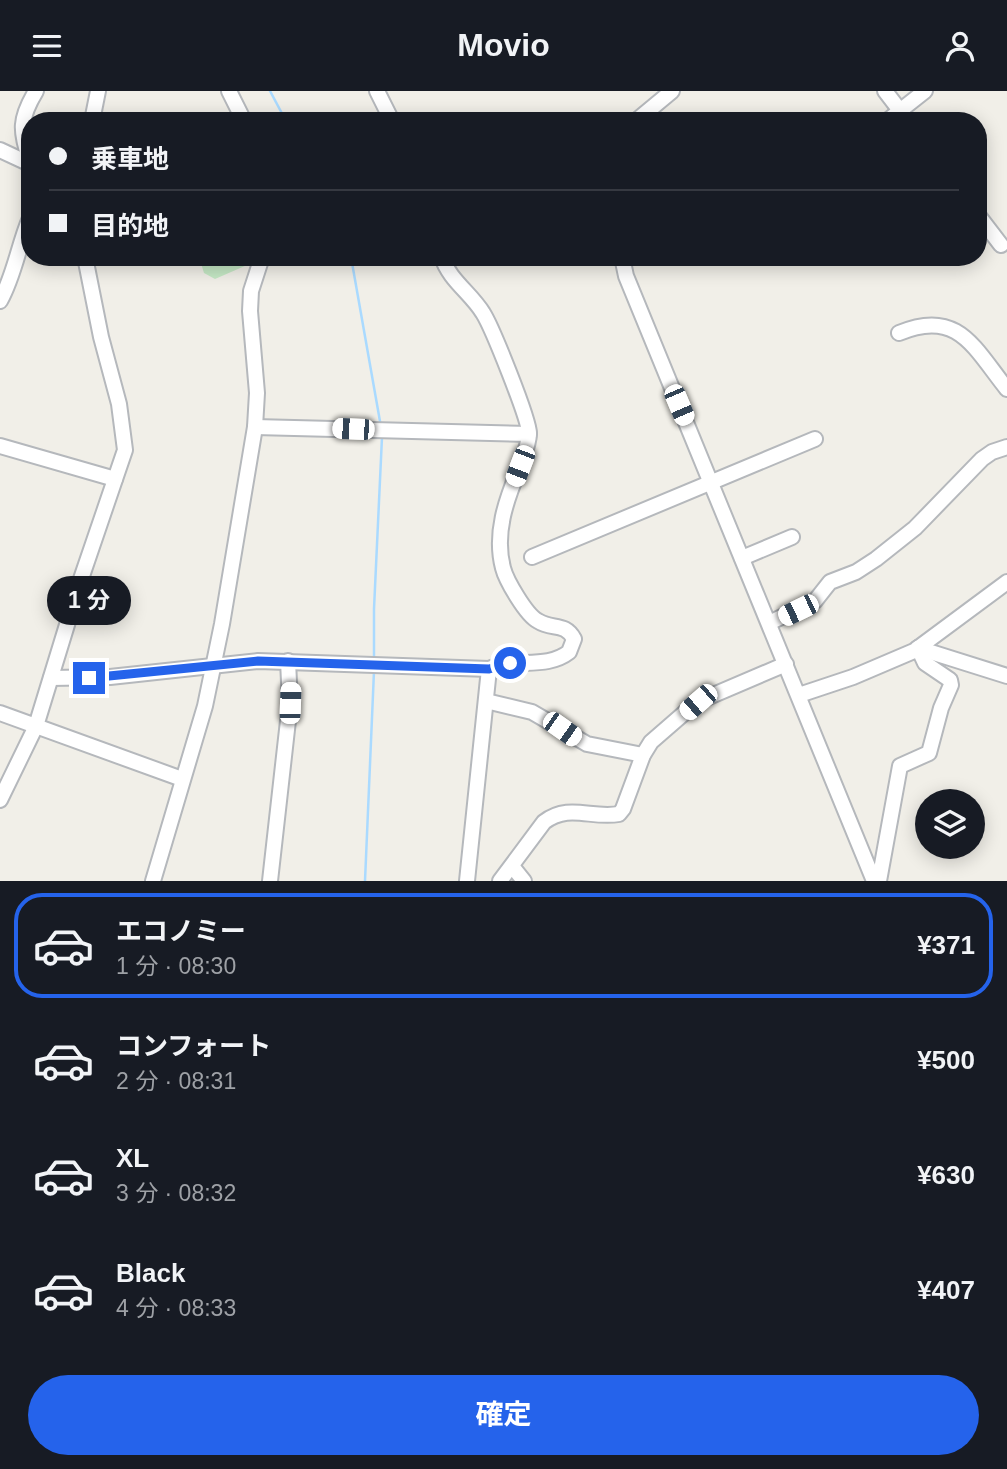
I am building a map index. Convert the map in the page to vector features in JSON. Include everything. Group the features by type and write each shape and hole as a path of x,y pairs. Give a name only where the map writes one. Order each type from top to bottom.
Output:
{"street":[{"path":"25,112 36,91"},
{"path":"94,112 98,91"},
{"path":"229,91 240,112"},
{"path":"377,91 388,112"},
{"path":"885,91 902,112"},
{"path":"907,112 925,91"},
{"path":"647,112 670,92"},
{"path":"0,151 21,159"},
{"path":"987,227 1001,245"},
{"path":"0,301 11,281 21,243"},
{"path":"0,800 36,726 81,579 125,450 119,404 89,287 86,266"},
{"path":"153,881 205,706 251,456 257,393 250,311 251,291 259,266"},
{"path":"51,678 110,677 258,661 489,669 510,663 552,660 564,656 573,646 574,639 570,632 563,627 538,622 523,606 503,569 500,533 504,505 527,447 528,423 485,315 446,266"},
{"path":"624,266 710,482 877,881"},
{"path":"899,333 927,324 961,332 1007,389"},
{"path":"255,427 529,433"},
{"path":"532,557 815,439"},
{"path":"0,446 115,479"},
{"path":"769,623 815,601 830,582 856,572 876,559 915,528 982,459 1007,447"},
{"path":"742,558 792,537"},
{"path":"799,695 853,677 918,648 1007,583"},
{"path":"918,648 1007,676"},
{"path":"877,881 900,766 929,753 941,708 951,685 950,680 925,663 918,648"},
{"path":"270,881 290,703 288,661"},
{"path":"500,881 544,822 552,816 569,812 619,814 651,742 698,702 786,664"},
{"path":"467,881 489,669"},
{"path":"486,701 531,712 587,744 643,755"},
{"path":"0,713 182,779"},
{"path":"512,866 524,881"}],"green space":[{"path":"202,266 245,266 215,279 204,273"}],"waterway":[{"path":"270,91 281,112"},
{"path":"353,266 381,427"},
{"path":"374,661 382,437"},
{"path":"365,881 374,671"}],"route":[{"path":"89,678 258,661 489,669 510,663"}]}
